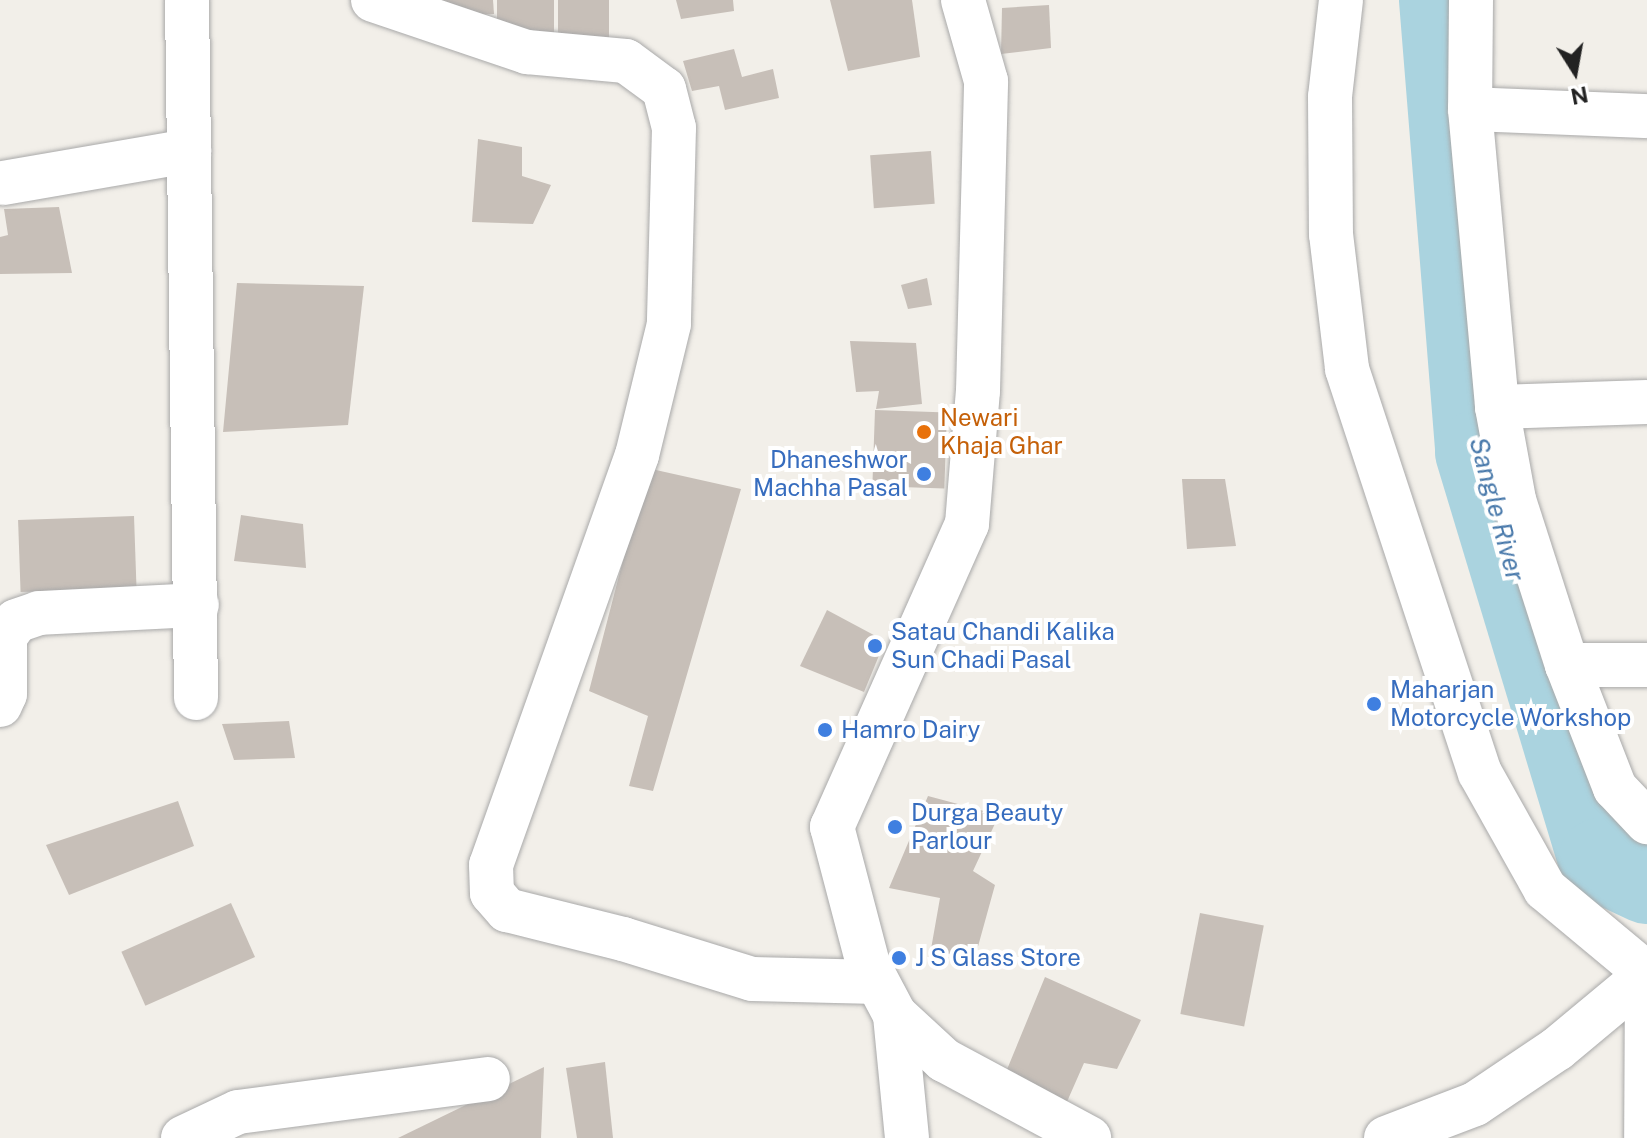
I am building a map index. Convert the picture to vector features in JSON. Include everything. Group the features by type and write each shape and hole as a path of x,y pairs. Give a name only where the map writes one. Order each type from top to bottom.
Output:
{"street":[{"path":"187,0 196,698"},
{"path":"373,0 527,52 626,61 664,89 674,128 669,324 637,455 491,865 492,893 507,910 623,939 752,979 886,998 944,1060 1089,1138"},
{"path":"907,1138 886,998 832,827 967,524 978,391 986,81 963,0"},
{"path":"1341,0 1330,97 1331,234 1347,369 1480,773 1545,889 1647,974"},
{"path":"1471,0 1470,109 1497,407 1514,500 1567,665 1615,788 1647,822"},
{"path":"1470,109 1647,116"},
{"path":"3,183 189,151"},
{"path":"1497,407 1647,402"},
{"path":"0,705 5,694 5,637 16,621 39,613 197,605"},
{"path":"1567,665 1647,665"},
{"path":"1386,1138 1475,1104 1557,1049 1647,974"},
{"path":"1646,1138 1647,974"},
{"path":"186,1137 238,1112 488,1079"}],"building":[{"path":"439,0 493,0 494,14 441,17"},
{"path":"497,0 554,0 554,38 497,38"},
{"path":"558,0 609,0 609,43 558,43"},
{"path":"676,0 733,0 734,11 681,19"},
{"path":"830,0 912,0 920,57 848,71"},
{"path":"1049,5 1051,48 1001,54 1002,8"},
{"path":"734,49 742,77 773,69 779,98 725,110 719,86 692,91 683,61"},
{"path":"478,139 522,147 522,176 551,185 533,224 472,222"},
{"path":"931,151 935,204 874,208 870,155"},
{"path":"59,207 72,273 0,274 0,237 8,235 4,209"},
{"path":"927,278 932,305 908,309 901,285"},
{"path":"237,283 364,286 348,425 223,432"},
{"path":"850,341 916,343 922,404 876,409 879,391 856,392"},
{"path":"875,410 947,413 944,488 872,486"},
{"path":"647,468 741,489 653,791 629,786 648,716 589,691"},
{"path":"1182,479 1225,479 1236,546 1187,549"},
{"path":"241,515 303,524 306,568 234,561"},
{"path":"134,516 137,588 21,592 18,520"},
{"path":"827,610 885,641 864,692 800,666"},
{"path":"289,721 295,758 234,760 222,724"},
{"path":"928,796 999,815 973,871 995,885 974,961 931,949 940,898 889,888"},
{"path":"178,801 194,846 69,895 46,845"},
{"path":"231,903 255,957 145,1006 121,952"},
{"path":"1200,913 1264,925 1244,1027 1180,1014"},
{"path":"1045,977 1141,1020 1117,1069 1084,1063 1066,1104 1001,1084"},
{"path":"605,1062 613,1138 577,1138 566,1068"},
{"path":"544,1067 541,1138 398,1138"}],"waterway":[{"name":"Sangle River","path":"1441,0 1477,452 1600,860 1647,882"}],"place":[{"name":"Newari Khaja Ghar","path":"924,432"},
{"name":"Dhaneshwor Machha Pasal","path":"924,474"},
{"name":"Satau Chandi Kalika Sun Chadi Pasal","path":"875,646"},
{"name":"Maharjan Motorcycle Workshop","path":"1374,704"},
{"name":"Hamro Dairy","path":"825,730"},
{"name":"Durga Beauty Parlour","path":"895,827"},
{"name":"J S Glass Store","path":"899,958"}]}
